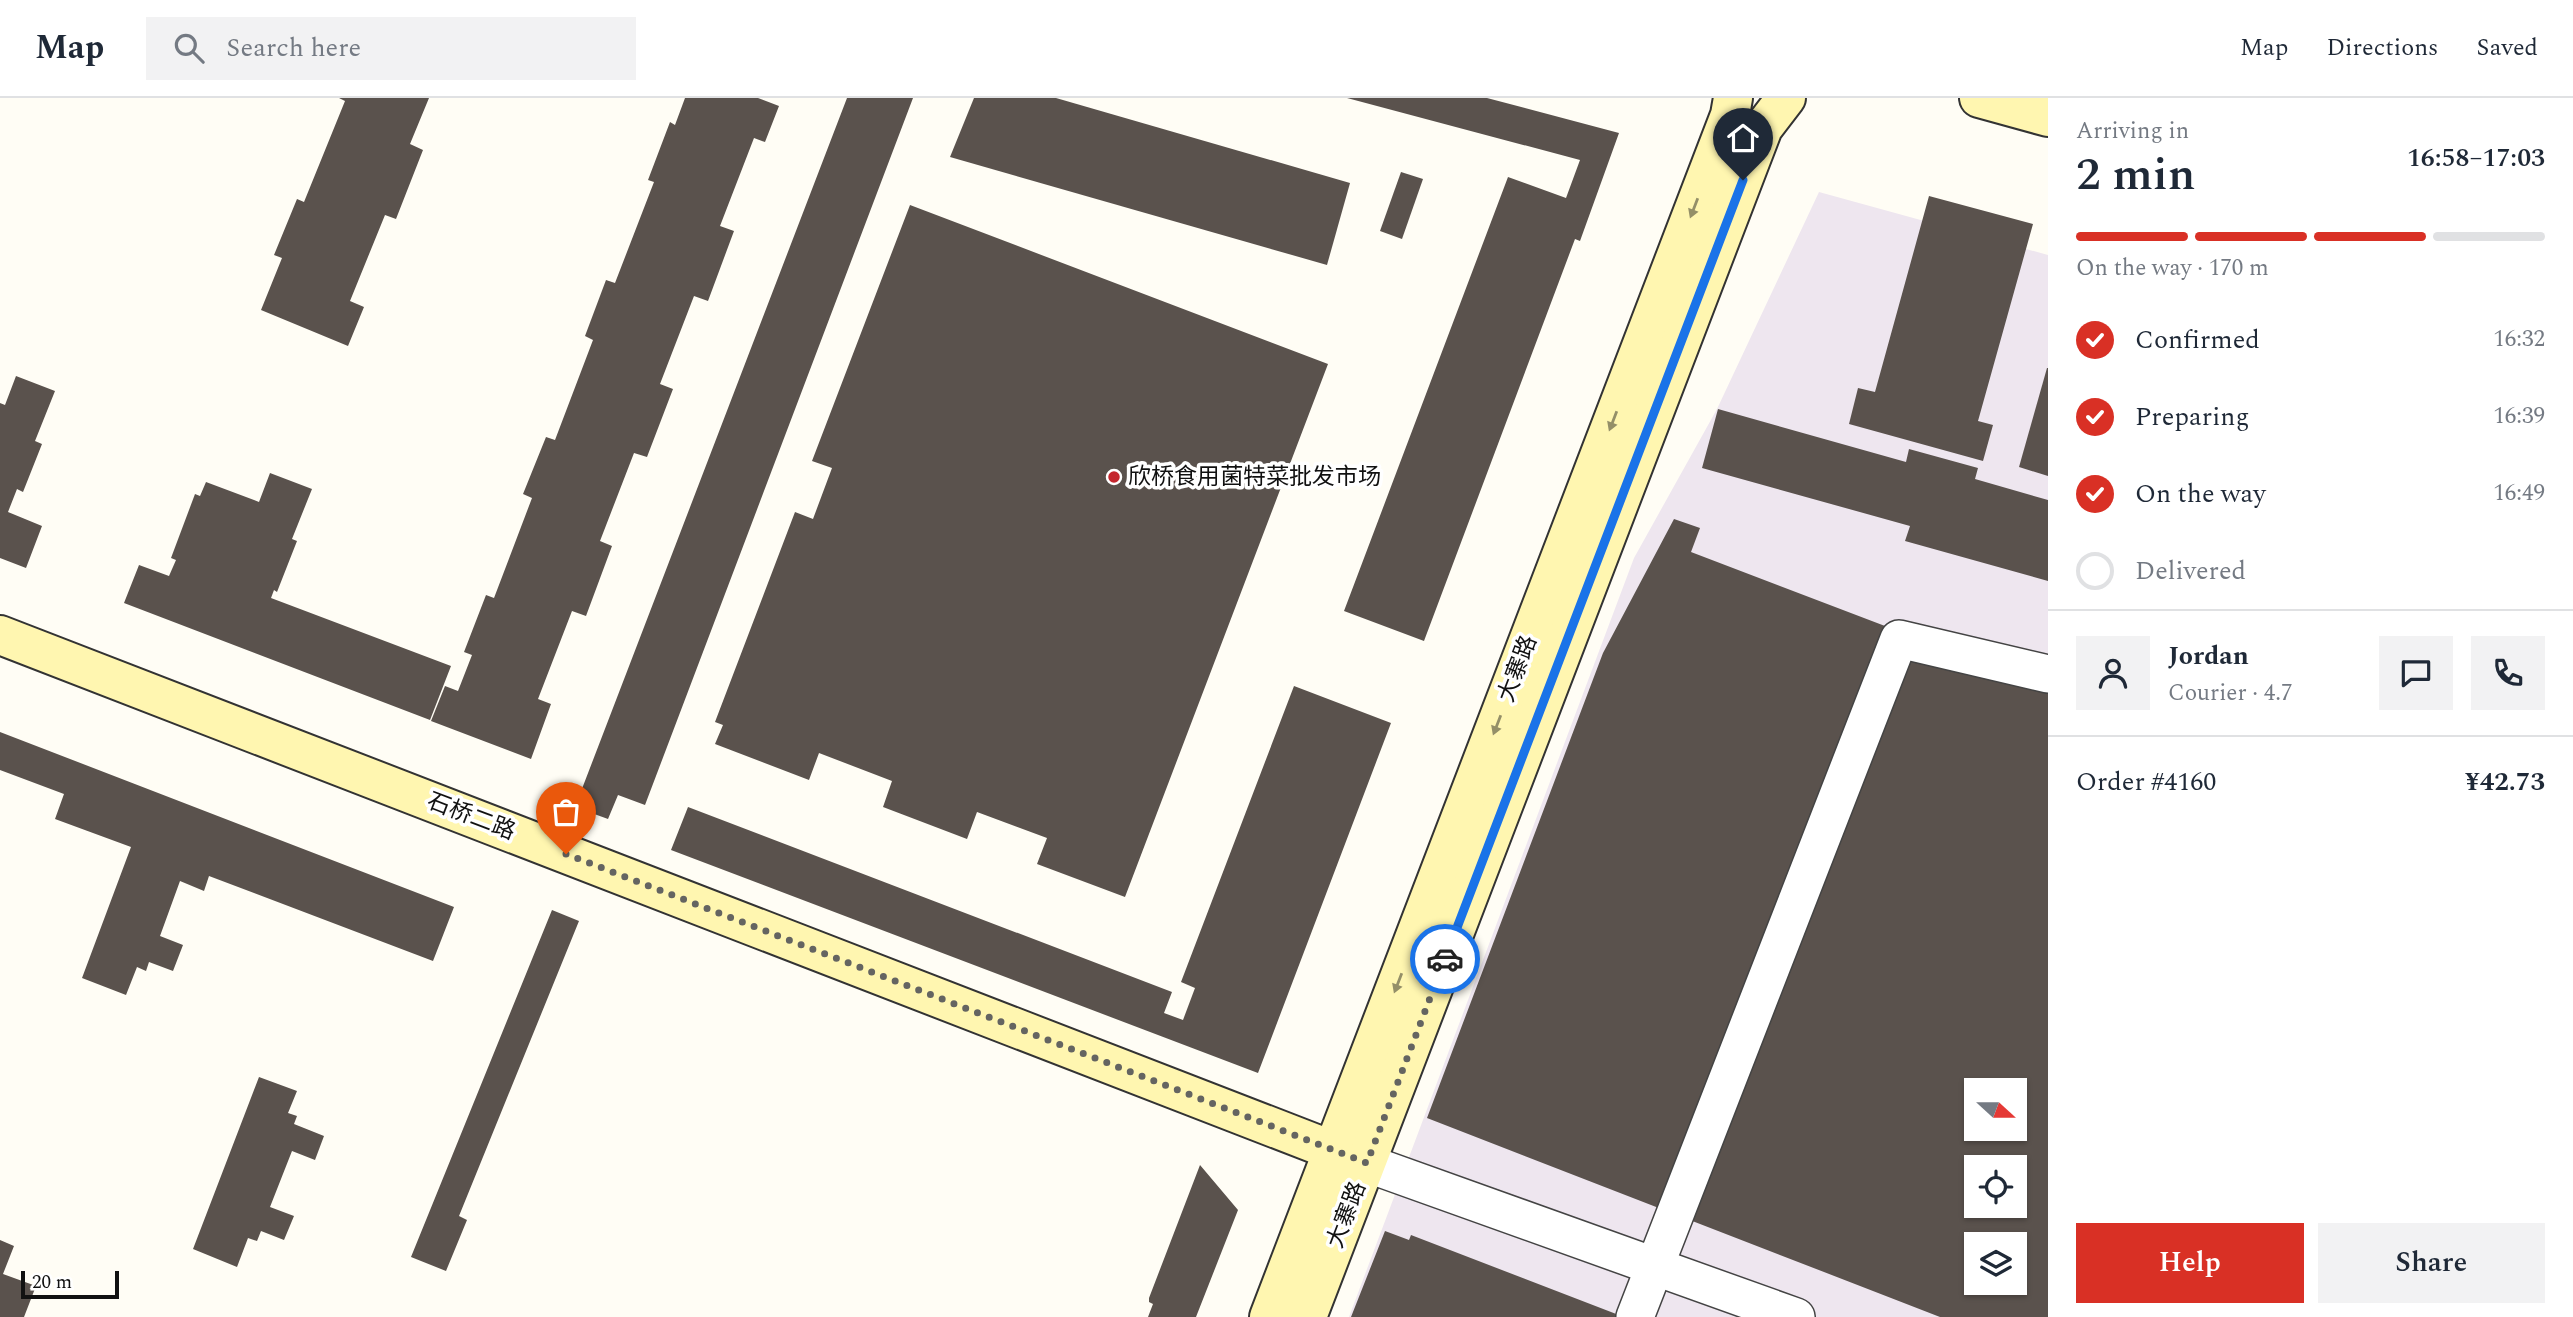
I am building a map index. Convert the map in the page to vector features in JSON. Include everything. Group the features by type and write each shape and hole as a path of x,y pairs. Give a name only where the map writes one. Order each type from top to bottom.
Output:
{"main road":[{"name":"大寨路","path":"1307,1317 1350,1157 1730,115 1732,98"},
{"name":"大寨路","path":"1269,1317 1350,1157 1763,128 1786,98"},
{"path":"1979,98 2048,117"},
{"name":"石桥二路","path":"0,635 1350,1157"}],"street":[{"path":"1634,1317 1899,639 2048,674"},
{"path":"1350,1157 1796,1317"}],"shaded area":[{"path":"1819,192 2048,255 2048,1317 1349,1317 1634,558 1717,409"}],"building":[{"path":"339,98 429,98 410,144 423,150 396,219 385,215 350,301 364,307 348,346 261,310 282,258 274,255 297,199 304,202 345,101"},
{"path":"685,98 758,98 779,106 765,142 754,138 720,226 734,231 708,301 694,296 660,384 673,389 647,457 634,453 600,541 612,546 586,616 572,611 538,699 551,704 531,759 431,721 445,686 458,691 472,655 464,652 486,595 494,598 532,498 523,494 546,437 555,440 593,340 585,336 606,280 615,283 654,182 648,180 670,122 675,125"},
{"path":"847,98 913,98 645,805 618,795 608,819 575,807"},
{"path":"974,98 1056,98 1350,183 1327,265 950,157"},
{"path":"1347,98 1487,98 1619,133 1580,241 1575,239 1424,641 1344,611 1508,177 1566,198 1580,160"},
{"path":"1401,172 1423,179 1402,239 1380,231"},
{"path":"1929,196 2033,224 1978,421 1993,425 1983,461 1849,424 1858,388 1875,392"},
{"path":"910,205 1328,364 1125,897 1037,864 1047,838 977,812 967,839 883,807 892,781 819,753 809,780 715,744 723,725 715,722 795,512 813,519 832,468 812,461"},
{"path":"2048,368 2048,476 2019,467"},
{"path":"16,376 55,391 35,441 42,444 23,492 17,489 8,512 42,526 26,568 0,558 0,403 5,405"},
{"path":"1718,409 1906,462 1909,449 1978,468 1975,479 2048,500 2048,581 1905,541 1910,526 1702,468"},
{"path":"270,473 312,489 292,539 297,541 277,592 274,590 271,598 451,666 430,720 124,603 139,565 169,576 176,560 171,558 195,494 200,496 206,482 259,502"},
{"path":"1674,519 1700,528 1691,552 2048,688 2048,1317 1940,1317 1427,1118 1603,653"},
{"path":"1294,686 1391,723 1258,1073 671,850 688,807 1172,992 1164,1013 1183,1020 1195,988 1181,982"},
{"path":"0,732 454,907 433,961 209,876 204,891 180,881 160,936 183,945 173,971 149,962 146,971 137,967 126,995 82,978 131,847 55,819 64,794 0,770"},
{"path":"552,910 579,921 459,1216 467,1220 446,1271 411,1257"},
{"path":"259,1077 297,1091 288,1113 297,1116 294,1124 324,1136 315,1160 292,1151 270,1207 294,1216 284,1240 261,1231 257,1241 248,1238 237,1267 193,1249"},
{"path":"1200,1165 1238,1210 1196,1317 1148,1317 1153,1304 1149,1302 1149,1298"},
{"path":"1385,1231 1409,1240 1411,1235 1624,1317 1351,1317"},
{"path":"0,1240 14,1246 3,1274 36,1286 24,1317 0,1317"}],"way so far":[{"path":"566,854 1367,1163 1445,959"}],"place":[{"name":"欣桥食用菌特菜批发市场","path":"1114,477"}],"route":[{"path":"1445,959 1743,180"}]}
